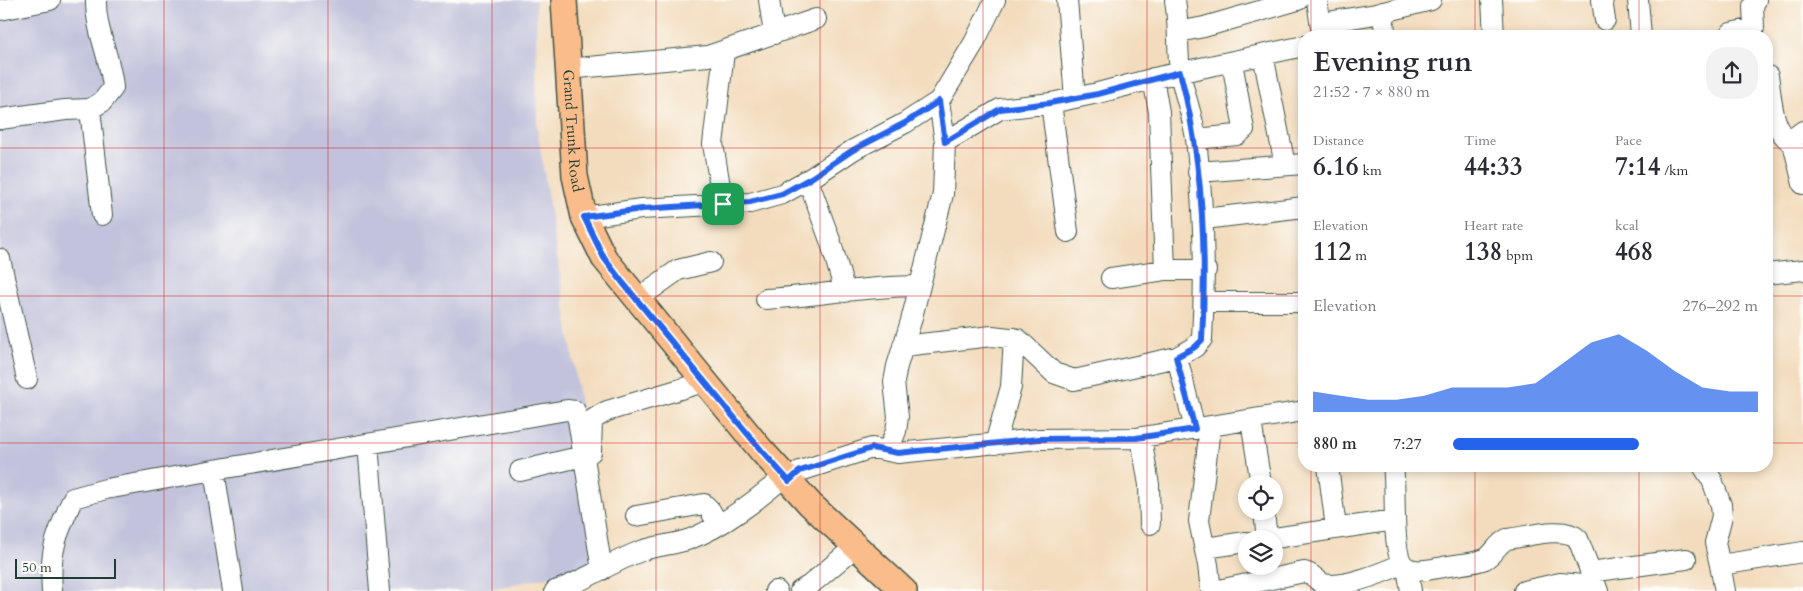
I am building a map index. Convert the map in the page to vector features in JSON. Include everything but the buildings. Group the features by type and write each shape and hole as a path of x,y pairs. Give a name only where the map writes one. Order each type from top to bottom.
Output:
{"main road":[{"name":"Grand Trunk Road","path":"564,0 575,176 584,217 604,258 704,382 787,478 904,591"}],"street":[{"path":"0,10 50,0"},
{"path":"0,119 65,110 90,109 102,102 113,88 112,68 96,16 96,0"},
{"path":"769,0 774,34"},
{"path":"584,217 642,209 750,202 782,194 808,180 853,150 905,123 939,101 974,43 995,0"},
{"path":"1067,0 1075,98"},
{"path":"903,346 992,336 1014,338 1027,346 1054,373 1074,380 1176,357 1195,347 1202,340 1206,270 1204,219 1196,139 1180,72 1175,0"},
{"path":"1178,32 1204,27 1298,0"},
{"path":"1317,0 1321,30 1431,0"},
{"path":"1492,0 1494,30"},
{"path":"1602,0 1604,20"},
{"path":"1638,0 1641,30"},
{"path":"1742,30 1754,28 1753,6 1756,0"},
{"path":"1382,12 1385,30"},
{"path":"567,69 672,61 724,52 816,19"},
{"path":"945,142 1000,109 1075,98 1153,78 1298,47"},
{"path":"723,204 713,144 724,52"},
{"path":"1198,172 1294,165 1263,56"},
{"path":"1196,139 1237,135 1244,130 1232,62"},
{"path":"1153,78 1159,112 1166,270"},
{"path":"888,451 896,431 898,417 894,382 943,194 945,142 939,101"},
{"path":"1773,102 1778,128 1784,138 1798,137 1803,184"},
{"path":"1050,103 1068,232"},
{"path":"90,109 102,215"},
{"path":"808,180 831,243 845,292"},
{"path":"1204,219 1298,208"},
{"path":"0,259 27,379"},
{"path":"636,300 678,270 711,262"},
{"path":"1111,278 1166,270 1206,270"},
{"path":"1773,273 1803,270"},
{"path":"766,299 845,292 877,286 918,286"},
{"path":"1204,302 1298,302"},
{"path":"995,444 1011,387 1014,338"},
{"path":"1176,357 1202,428 1199,521 1212,591 1262,586 1304,572 1310,573 1325,584 1335,584 1404,566 1426,570 1476,561 1490,555 1499,543 1507,539 1562,532 1573,533 1578,538 1594,583"},
{"path":"520,471 583,456 591,452 592,420 596,416 704,382"},
{"path":"52,591 53,544 73,498 214,470 567,410 575,411 602,570"},
{"path":"555,591 581,582 642,551 688,540 718,524 800,471 872,448 898,453 1039,439 1141,437 1298,412"},
{"path":"1251,420 1260,475"},
{"path":"1141,437 1149,485 1150,524"},
{"path":"368,444 380,591"},
{"path":"214,470 232,591"},
{"path":"1329,472 1336,528"},
{"path":"1393,472 1394,520 1411,591"},
{"path":"1707,472 1712,480 1721,505 1722,516 1715,543 1725,591"},
{"path":"636,516 704,504 718,524"},
{"path":"1283,536 1394,520"},
{"path":"1205,548 1238,543"},
{"path":"800,591 810,585 856,546"},
{"path":"1720,565 1803,552"},
{"path":"1524,591 1560,584 1594,583 1686,559"}],"shaded area":[{"path":"0,0 536,0 537,127 605,565 481,591 0,591"}],"route":[{"path":"1180,72 1192,115 1196,139 1204,219 1206,270 1202,340 1195,347 1176,357 1195,429 1136,438 1039,439 898,453 872,448 800,471 789,481 761,450 623,283 604,258 584,217 642,209 723,204 750,202 782,194 811,178 853,150 905,123 939,101 945,142 1000,109 1020,105 1050,103 1098,94 1180,72"}]}
